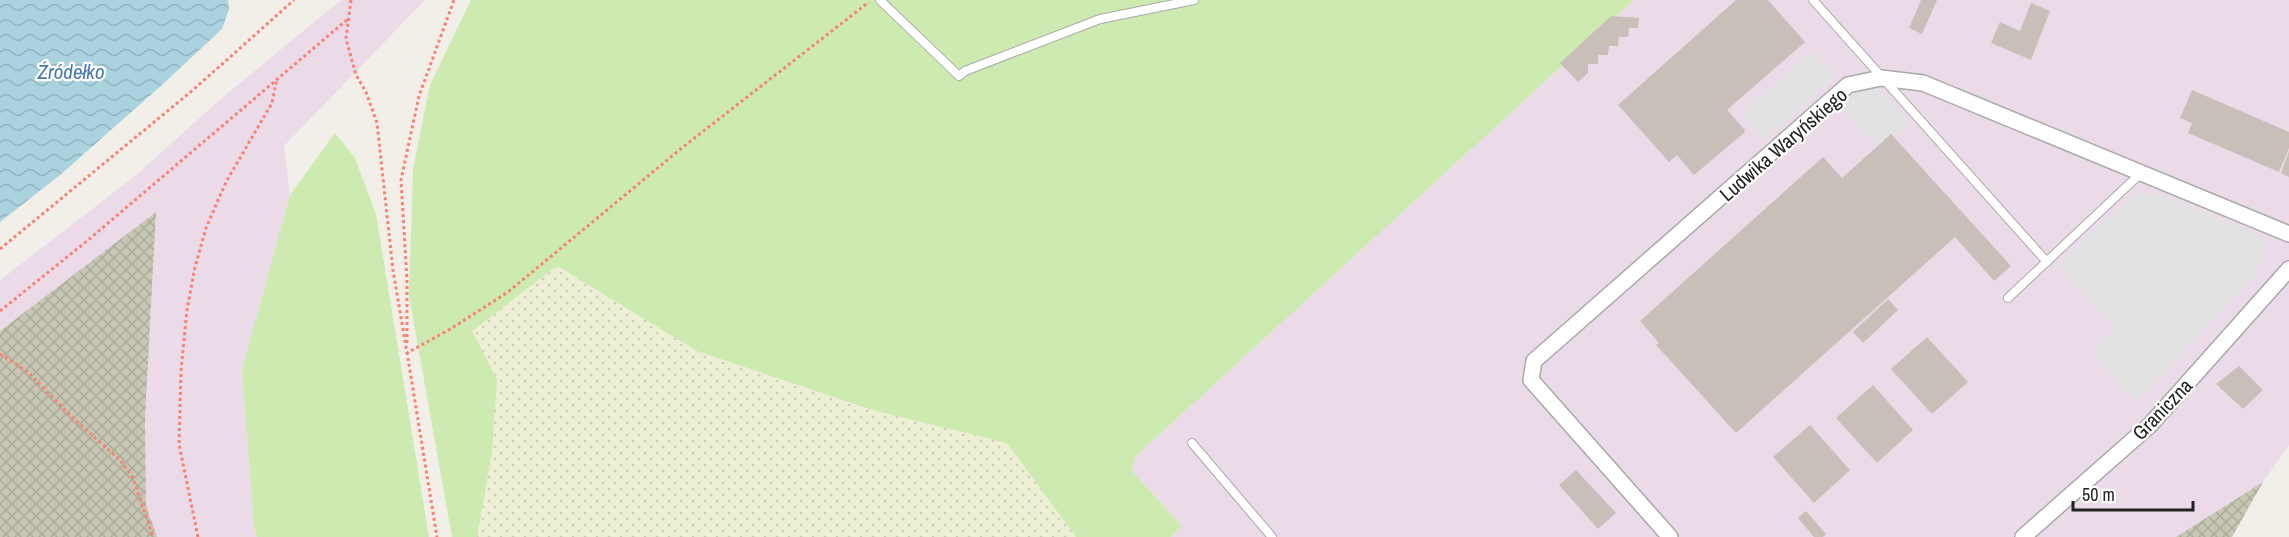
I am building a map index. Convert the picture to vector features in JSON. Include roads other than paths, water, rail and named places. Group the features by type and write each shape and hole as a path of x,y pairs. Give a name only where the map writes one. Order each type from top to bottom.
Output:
{"street":[{"name":"Ludwika Waryńskiego","path":"1670,537 1531,380 1534,361 1848,85 1881,78 1923,83 2289,234"},
{"name":"Graniczna","path":"2023,537 2150,425 2289,269"}],"lane":[{"path":"880,0 959,76 965,71 1100,19 1194,0"},
{"path":"1814,0 2047,262"},
{"path":"2008,298 2141,173"},
{"path":"1192,443 1272,537"}],"water":[{"name":"Źródełko","path":"0,0 228,0 229,9 222,29 162,85 60,175 0,222"}]}
